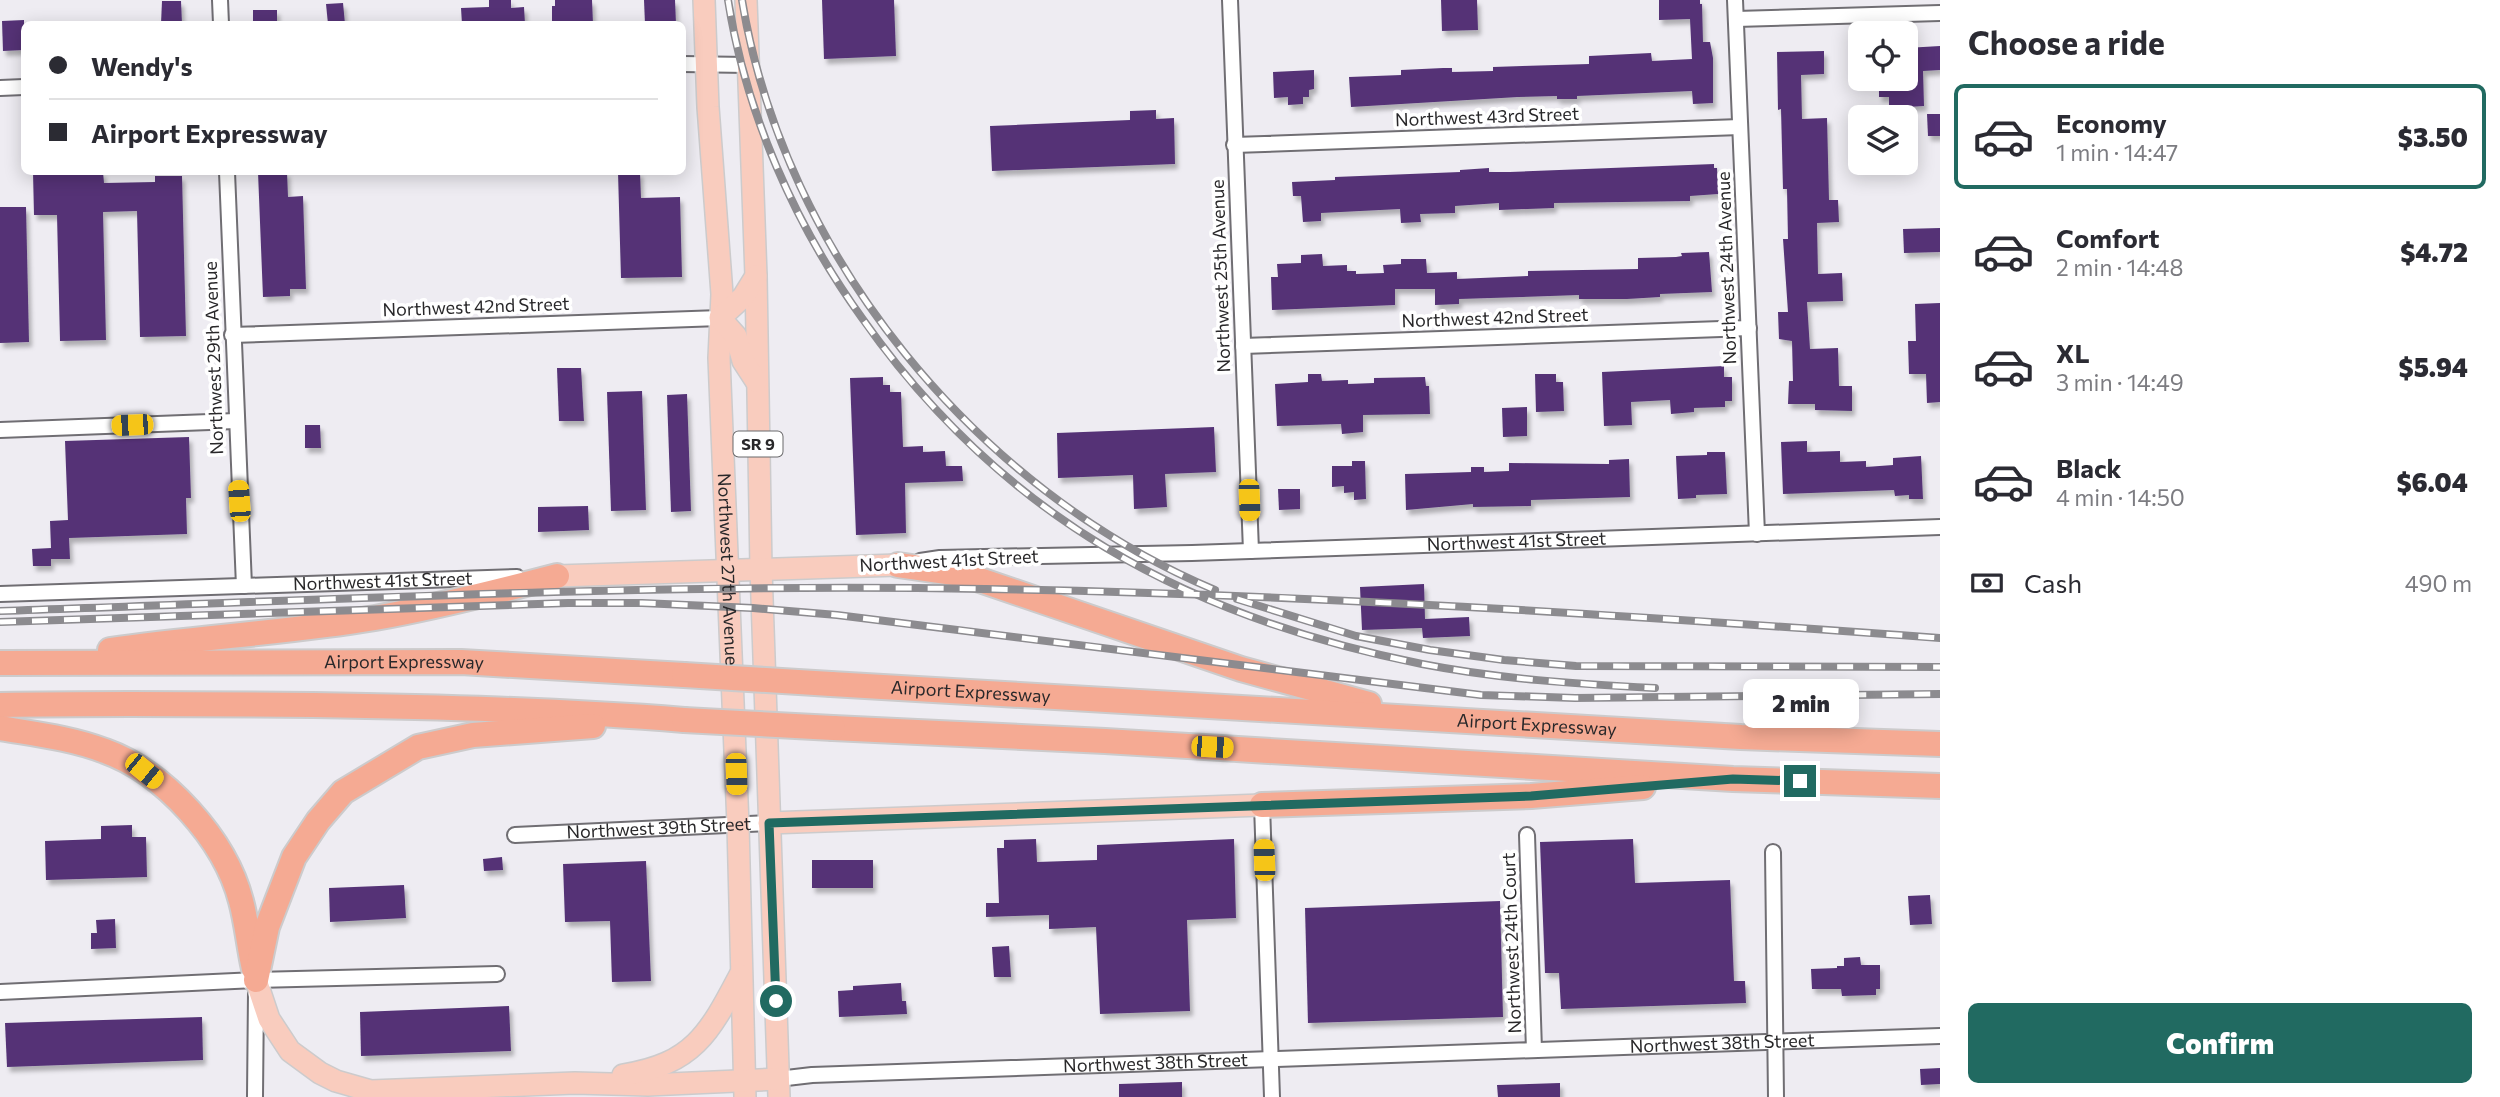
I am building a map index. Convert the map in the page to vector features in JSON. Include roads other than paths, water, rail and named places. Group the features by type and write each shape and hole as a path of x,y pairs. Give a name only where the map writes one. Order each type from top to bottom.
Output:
{"highway":[{"path":"898,565 977,579 1241,669 1420,718"},
{"path":"27,663 179,640 261,633 373,618 452,603 557,576"},
{"name":"Airport Expressway","path":"0,663 461,663 1741,737 1940,744"},
{"path":"0,705 114,703 465,707 1105,741 1733,779 1940,786"},
{"path":"256,980 267,927 295,857 318,821 343,792 380,768 418,747 473,734 684,720"},
{"path":"0,728 67,739 107,751 144,771 180,800 205,830 226,864 241,900 256,980"},
{"path":"1262,805 1531,796 1733,779"}],"main road":[{"name":"Northwest 27th Avenue","path":"704,0 722,294 719,358 738,825 744,1089"},
{"name":"Northwest 27th Avenue","path":"746,0 756,276 761,569 779,1088"},
{"path":"756,276 743,297 720,318 736,336 743,361 757,383"},
{"name":"Northwest 41st Street","path":"557,576 898,565"},
{"name":"Northwest 39th Street","path":"769,823 1262,805"},
{"path":"575,1083 642,1072 681,1056 707,1033 741,973"},
{"name":"Northwest 38th Street","path":"256,980 269,1018 290,1051 309,1067 336,1081 371,1091 575,1083 779,1088"}],"street":[{"path":"220,0 221,21"},
{"name":"Northwest 25th Avenue","path":"1230,0 1251,551"},
{"name":"Northwest 24th Avenue","path":"1735,0 1756,534"},
{"path":"1736,19 1940,13"},
{"path":"686,64 747,65"},
{"path":"0,88 21,87"},
{"name":"Northwest 43rd Street","path":"1234,145 1740,127"},
{"name":"Northwest 29th Avenue","path":"227,175 244,586"},
{"name":"Northwest 42nd Street","path":"232,335 720,318"},
{"name":"Northwest 42nd Street","path":"1243,346 1749,328"},
{"path":"0,430 236,421"},
{"name":"Northwest 41st Street","path":"898,565 940,558 984,556 1251,551 1940,527"},
{"name":"Northwest 41st Street","path":"0,594 557,576"},
{"path":"1262,805 1272,1097"},
{"name":"Northwest 39th Street","path":"515,835 769,823"},
{"name":"Northwest 24th Court","path":"1527,835 1534,1050"},
{"path":"1773,852 1776,1097"},
{"path":"0,992 256,980 497,974"},
{"path":"255,1097 256,980"},
{"name":"Northwest 38th Street","path":"779,1088 825,1075 1940,1036"},
{"name":"Northwest 38th Street","path":"342,1097 371,1091"}],"railway":[{"path":"728,0 736,43 761,126 795,207 815,245 862,318 917,388 976,449 1039,503 1106,548 1178,586 1255,618 1336,644 1480,674 1655,688"},
{"path":"742,0 765,95 800,186 847,273 905,354 972,427 1047,492 1128,546 1215,590"},
{"path":"0,611 616,590 985,589 1463,607 1940,638"},
{"path":"1237,599 1356,636 1504,660 1576,666 1940,667"},
{"path":"0,622 568,603 642,603 837,615 1481,695 1575,698 1940,694"}]}
